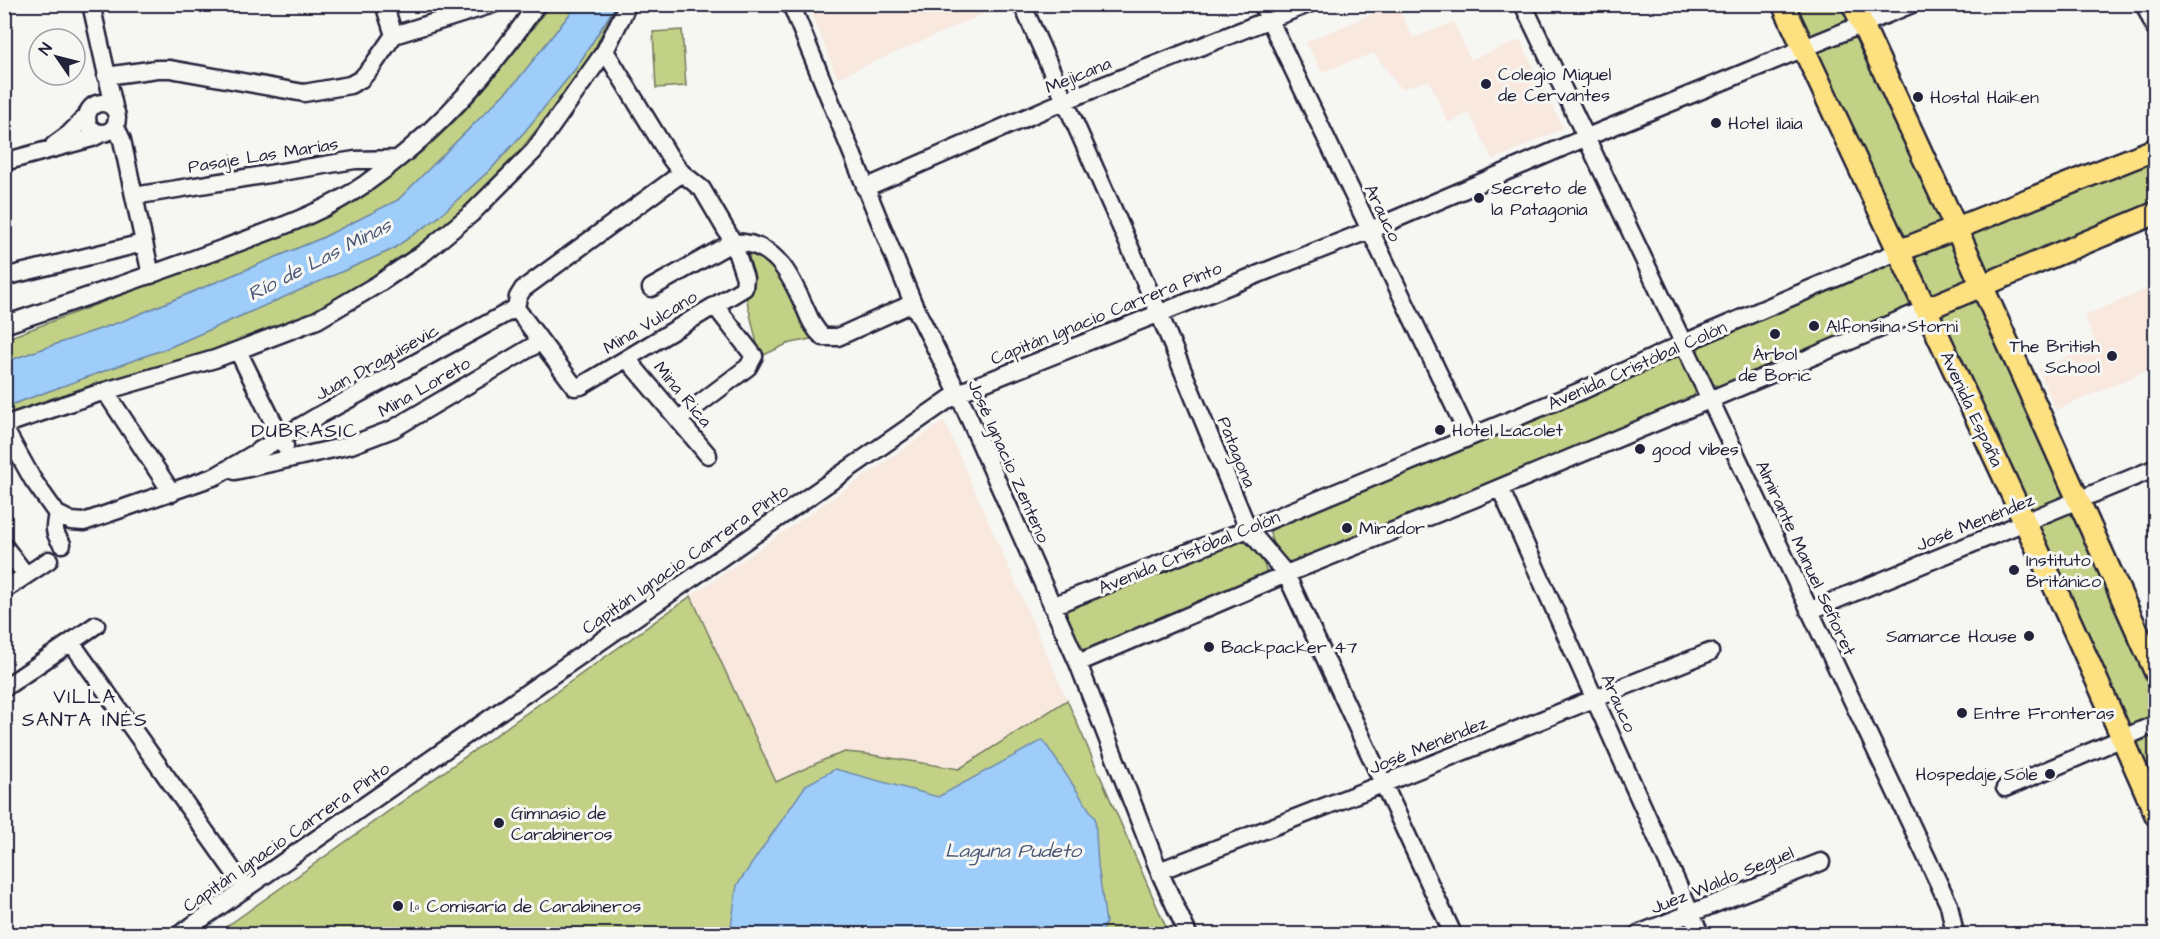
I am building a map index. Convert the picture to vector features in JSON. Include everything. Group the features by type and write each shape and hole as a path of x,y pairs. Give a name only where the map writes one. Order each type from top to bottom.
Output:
{"main road":[{"name":"Avenida España","path":"1783,4 2024,522 2156,815"},
{"path":"1853,4 2156,673"},
{"name":"Avenida Cristóbal Colón","path":"1899,251 2156,149"},
{"path":"1926,309 2156,213"}],"street":[{"path":"91,4 106,76 110,123"},
{"path":"384,4 394,35"},
{"path":"106,76 170,69 304,93 350,85 361,79 394,35 493,4"},
{"path":"4,326 151,276 286,225 324,208 363,186 398,159 460,103 537,4"},
{"path":"62,544 53,529 57,514 33,480 4,426 105,391 238,351 317,320 378,284 425,252 471,214 534,151 605,51 628,4"},
{"name":"José Ignacio Zenteno","path":"791,4 913,303 958,393 1078,663 1160,871 1188,934"},
{"name":"Patagona","path":"1022,4 1159,313 1248,529 1286,574 1385,783 1453,934"},
{"name":"Arauco","path":"1262,4 1469,437"},
{"name":"Mejicana","path":"865,188 1064,101 1308,4"},
{"name":"Almirante Manuel Señoret","path":"1523,4 1949,905 1955,934"},
{"name":"Capitán Ignacio Carrera Pinto","path":"180,934 958,393 1370,230 1587,137 1912,4"},
{"path":"2144,4 2156,30"},
{"path":"605,51 671,159 682,173 702,189 733,242"},
{"path":"106,76 90,111 89,125 97,132 110,123"},
{"path":"44,152 69,134 97,104 107,104 110,123 122,140 151,276"},
{"path":"4,162 92,138 110,123"},
{"name":"Pasaje Las Marías","path":"134,196 355,160 398,159"},
{"path":"540,342 516,308 518,297 523,289 682,173"},
{"path":"651,288 733,242 746,242 766,251 782,264 813,325 823,337 838,337 913,303"},
{"name":"Mina Vulcano","path":"540,342 575,387 581,386 744,288 745,278 733,242"},
{"path":"4,277 143,243"},
{"name":"Avenida Cristóbal Colón","path":"1052,606 1248,529 1588,388 1684,343 1899,251"},
{"path":"678,420 753,361 754,356 715,306"},
{"name":"Juan Draguisevic","path":"57,514 71,521 84,522 216,476 516,308"},
{"path":"1078,663 1286,574 1500,488 1926,309"},
{"name":"Mina Loreto","path":"216,476 351,445 393,429 540,342"},
{"path":"238,351 291,457"},
{"name":"Mina Rica","path":"627,359 708,455"},
{"path":"105,391 172,493"},
{"name":"José Menéndez","path":"1809,611 2156,468"},
{"name":"Arauco","path":"1500,488 1700,934"},
{"path":"4,546 26,575"},
{"path":"4,590 49,560"},
{"path":"6,685 96,624"},
{"path":"71,642 246,889"},
{"name":"José Menéndez","path":"1160,871 1710,652"},
{"path":"2005,788 2156,724"},
{"name":"Juez Waldo Seguel","path":"1638,934 1821,861"}],"shaded area":[{"name":"Colegio Miguel de Cervantes","path":"1370,4 1397,5 1413,38 1454,22 1470,60 1520,40 1563,128 1493,160 1469,113 1448,123 1429,80 1401,89 1374,53 1322,72 1306,42 1373,14"},
{"path":"809,5 1004,5 837,78"},
{"name":"The British School","path":"2155,286 2155,367 2056,410 2038,369 2096,345 2084,316"},
{"path":"944,421 1067,700 944,778 845,752 776,783 691,596"}],"green space":[{"path":"550,5 577,5 516,82 398,200 322,238 123,321 5,362 5,339 299,226 327,213 379,183 404,166 445,131 483,91"},
{"path":"1791,5 1845,5 2074,505 2155,690 2155,803"},
{"path":"614,8 591,56 518,153 452,220 365,283 307,315 208,352 113,379 5,416 5,407 170,347 391,250 436,219 492,168 576,68"},
{"path":"682,30 686,86 656,88 653,32"},
{"path":"2155,156 2155,212 1986,281 1966,235"},
{"path":"746,242 766,251 815,338 787,344 760,357 744,288 753,275"},
{"path":"1894,263 1914,307 1722,387 1710,383 1697,354 1700,345"},
{"path":"1673,356 1682,358 1696,391 1691,402 1296,562 1287,561 1273,545 1270,533 1276,522"},
{"path":"1235,539 1257,550 1267,574 1088,650 1080,648 1066,614 1069,604"},
{"path":"691,596 776,782 845,752 959,769 1067,700 1169,934 216,934"}],"water":[{"name":"Río de Las Minas","path":"577,5 616,5 576,68 525,131 492,168 436,219 391,250 170,347 5,407 5,362 123,321 322,238 398,200 516,82"},
{"name":"Laguna Pudeto","path":"1043,740 1095,818 1098,865 1106,923 1101,934 730,934 737,885 806,785 835,769 938,797"}],"place":[{"name":"Colegio Miguel de Cervantes","path":"1486,84"},
{"name":"Hostal Haiken","path":"1918,97"},
{"name":"Hotel ilaia","path":"1716,123"},
{"name":"Secreto de la Patagonia","path":"1479,198"},
{"name":"Alfonsina Storni","path":"1814,326"},
{"name":"Árbol de Boric","path":"1775,334"},
{"name":"The British School","path":"2112,356"},
{"name":"Hotel Lacolet","path":"1440,430"},
{"name":"good vibes","path":"1640,449"},
{"name":"Mirador","path":"1347,528"},
{"name":"Instituto Británico","path":"2014,570"},
{"name":"Samarce House","path":"2029,636"},
{"name":"Backpacker 47","path":"1209,647"},
{"name":"Entre Fronteras","path":"1962,713"},
{"name":"Hospedaje Sole","path":"2050,774"},
{"name":"Gimnasio de Carabineros","path":"499,823"},
{"name":"1.ª Comisaría de Carabineros","path":"398,906"}],"district":[{"name":"DUBRASIC","path":"305,430"},
{"name":"VILLA SANTA INÉS","path":"85,708"}]}
